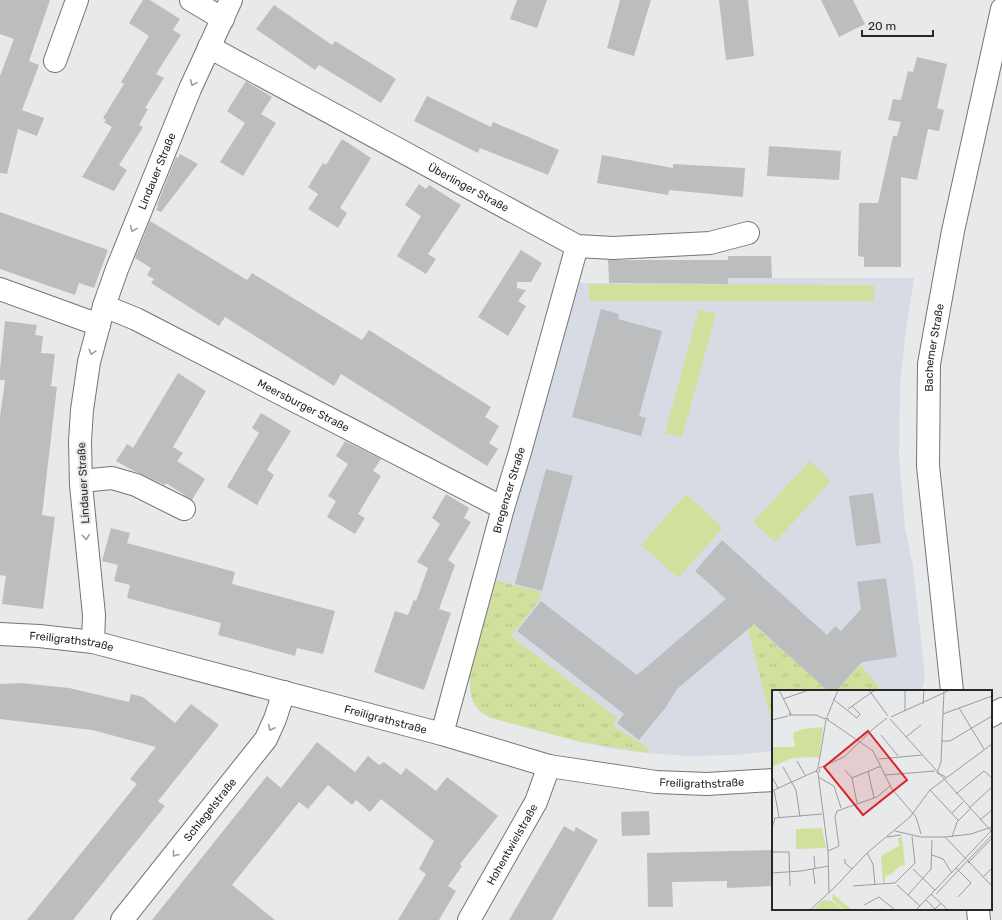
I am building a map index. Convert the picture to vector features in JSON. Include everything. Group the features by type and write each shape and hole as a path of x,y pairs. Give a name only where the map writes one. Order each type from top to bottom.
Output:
{"street":[{"path":"55,60 77,0"},
{"name":"Lindauer Straße","path":"93,642 94,615 81,481 80,442 82,410 89,362 101,316 123,255 190,89 227,10 191,0"},
{"name":"Bachemer Straße","path":"952,690 928,466 929,364 953,231 1002,9"},
{"name":"Überlinger Straße","path":"209,47 577,246 613,248 710,243 748,233"},
{"name":"Bregenzer Straße","path":"442,734 503,508 577,246"},
{"path":"0,289 101,316"},
{"name":"Meersburger Straße","path":"101,316 136,319 503,508"},
{"path":"81,481 112,478 136,485 184,509"},
{"name":"Freiligrathstraße","path":"0,634 39,636 93,642 442,734 549,766 656,782 707,784 772,780"},
{"name":"Schlegelstraße","path":"122,920 266,739 275,719 284,692"},
{"path":"992,715 1002,709"},
{"name":"Hohentwielstraße","path":"469,920 536,802 549,766"},
{"path":"978,910 980,920"}],"shaded area":[{"path":"728,278 914,278 906,329 900,386 899,457 905,527 913,566 925,677 922,690 772,690 772,751 735,755 689,756 608,748 491,718 480,712 473,703 470,690 470,677 577,283 728,284"}],"green space":[{"path":"589,284 874,285 874,301 589,301"},
{"path":"699,309 716,314 682,437 665,433"},
{"path":"810,461 831,481 775,542 753,522"},
{"path":"686,494 723,528 678,578 641,545"},
{"path":"496,580 541,592 539,601 511,636 617,718 613,726 649,748 647,753 577,741 491,718 476,706 473,702 470,677"},
{"path":"753,624 827,690 772,690 772,724 748,629"},
{"path":"860,665 878,685 880,690 837,690"}],"building":[{"path":"0,0 50,0 29,61 39,65 22,110 44,118 37,136 18,129 7,174 0,173 0,76 14,39 0,34"},
{"path":"143,0 150,0 180,19 173,30 181,35 156,74 164,78 145,108 148,109 139,125 143,127 119,165 127,170 114,191 82,177 112,127 104,122 106,120 103,118 124,84 121,82 149,36 129,23"},
{"path":"517,0 547,0 537,28 510,19"},
{"path":"620,0 651,0 634,56 607,48"},
{"path":"719,0 748,0 754,56 726,60"},
{"path":"821,0 853,0 865,24 839,37"},
{"path":"274,5 332,45 335,41 396,79 381,103 319,65 315,70 256,29"},
{"path":"917,57 947,64 937,108 944,110 939,131 928,129 917,180 901,177 901,267 864,267 864,257 858,256 859,203 878,203 893,136 897,136 901,122 888,120 893,99 901,100 908,71 913,72"},
{"path":"246,81 272,97 261,114 276,123 243,176 220,162 245,123 227,111"},
{"path":"427,96 491,127 493,122 559,150 548,175 480,148 478,153 414,121"},
{"path":"342,139 371,158 340,208 347,213 338,228 308,209 318,194 308,187 323,163 326,165"},
{"path":"769,146 841,151 839,180 767,176"},
{"path":"180,154 198,164 161,212 156,210 157,205 176,157 178,158"},
{"path":"602,155 673,168 673,164 745,168 743,197 669,190 668,195 597,183"},
{"path":"419,184 426,189 429,185 461,205 428,254 436,259 426,274 397,256 421,216 405,205"},
{"path":"0,212 108,250 94,288 79,283 75,295 0,269"},
{"path":"150,221 247,280 252,273 362,340 369,330 491,407 485,417 499,426 489,443 498,449 487,466 341,374 334,386 225,317 219,326 151,283 154,279 147,275 151,268 135,258"},
{"path":"522,248 521,250 542,263 531,282 517,282 517,288 526,290 518,301 526,306 508,336 478,317"},
{"path":"728,256 771,256 772,278 728,278 728,284 609,283 608,260 728,260"},
{"path":"601,309 619,314 618,319 662,331 639,416 646,418 641,436 572,417"},
{"path":"5,321 37,325 35,335 43,336 41,353 55,354 51,386 57,387 42,515 55,517 43,609 2,604 6,576 0,575 0,417 5,380 0,380 0,370"},
{"path":"178,373 206,391 173,447 183,453 177,461 205,479 192,500 166,483 165,485 116,461 127,444 133,448"},
{"path":"261,413 291,431 267,470 274,475 257,505 227,487 259,433 252,428"},
{"path":"345,441 381,459 373,471 381,476 358,514 365,518 355,534 327,517 336,501 328,496 348,464 336,456"},
{"path":"546,469 573,476 542,591 515,584"},
{"path":"873,493 881,543 856,546 849,496"},
{"path":"446,494 469,508 464,518 471,522 448,560 455,565 439,609 451,613 424,690 374,672 395,611 408,615 414,600 416,601 428,568 417,562 440,524 432,518"},
{"path":"111,528 130,533 127,543 235,572 232,584 335,611 323,654 297,648 295,656 218,635 221,623 127,598 130,585 114,581 118,565 102,561"},
{"path":"722,540 827,635 835,626 841,631 861,609 857,582 886,578 897,657 862,662 837,690 827,690 754,624 677,689 666,707 639,740 617,723 624,714 517,631 541,601 637,675 726,599 695,571"},
{"path":"21,683 69,688 129,702 131,694 143,697 175,723 191,704 219,725 158,801 165,806 73,920 27,920 137,784 130,779 156,747 92,730 0,719 0,684"},
{"path":"317,742 355,772 368,756 379,765 384,762 401,775 406,768 436,791 447,777 498,816 460,864 462,866 448,886 456,891 439,920 398,920 426,874 419,869 434,841 381,799 370,812 356,800 352,805 328,785 308,809 299,802 232,885 275,920 152,920 267,776 281,788"},
{"path":"649,811 650,835 622,836 621,812"},
{"path":"564,826 574,832 576,827 598,840 552,920 509,920"},
{"path":"772,850 772,886 727,888 727,881 672,882 673,907 648,907 647,853"}]}
